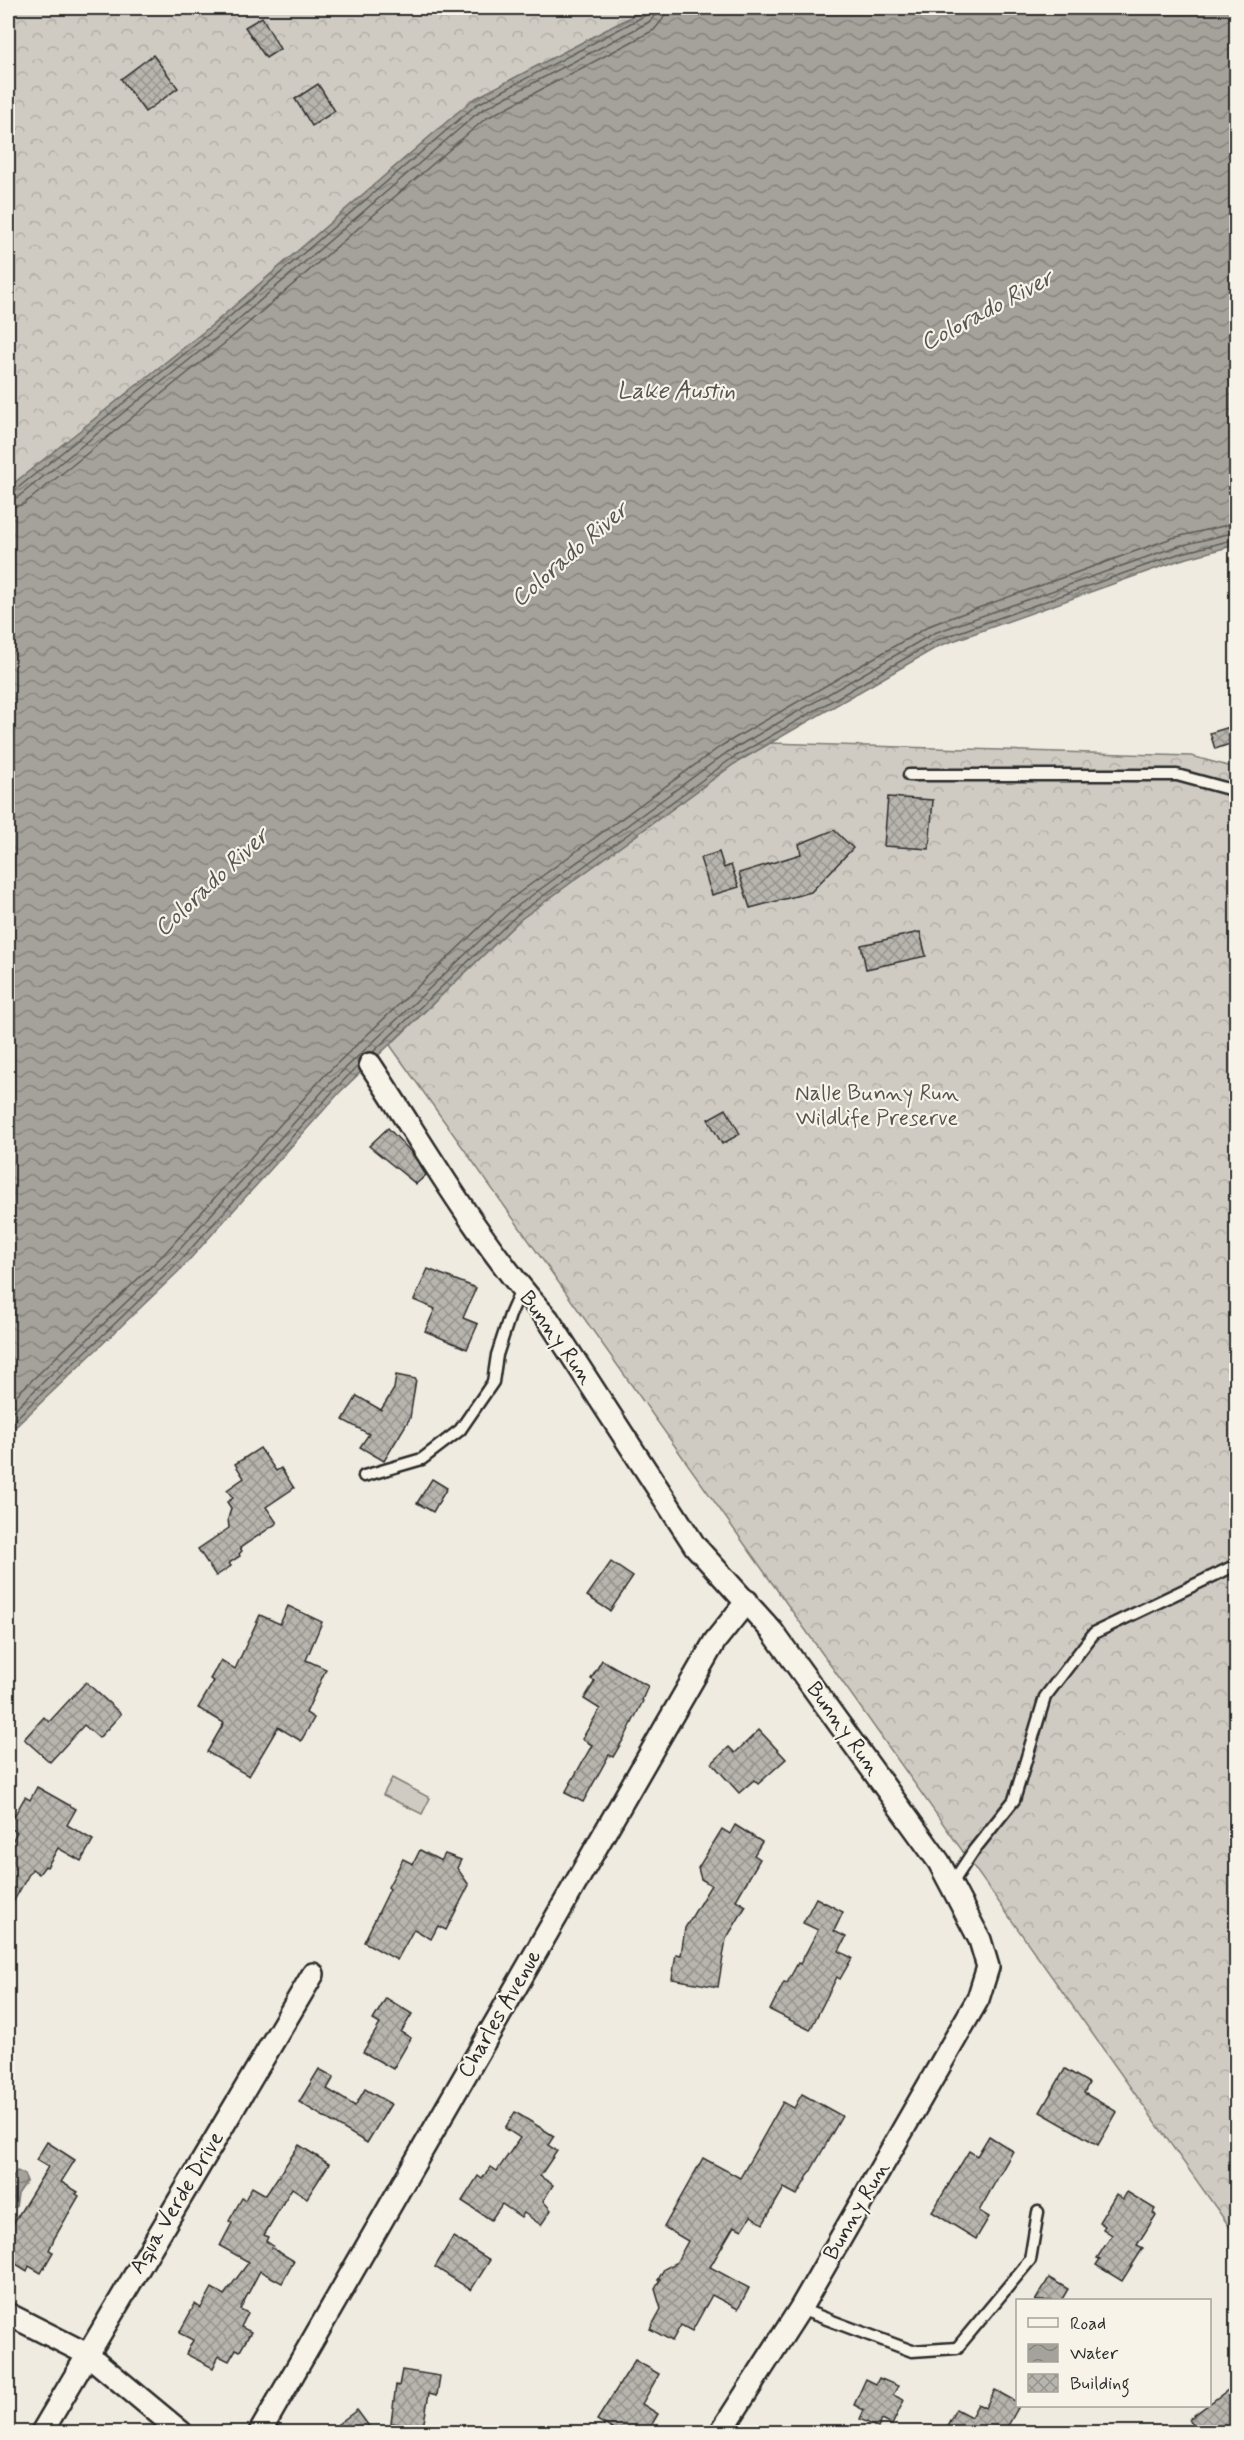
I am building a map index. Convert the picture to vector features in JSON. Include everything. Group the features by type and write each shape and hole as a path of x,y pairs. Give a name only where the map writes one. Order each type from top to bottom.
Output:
{"street":[{"name":"Bunny Run","path":"370,1064 521,1290 548,1319 695,1546 772,1631 932,1852 980,1940 988,1968 978,1999 800,2310 721,2433"},
{"name":"Charles Avenue","path":"260,2433 715,1641 747,1601"},
{"name":"Aqua Verde Drive","path":"42,2433 313,1974"},
{"path":"8,2314 87,2354 181,2433"}],"lane":[{"path":"909,775 1177,775 1236,791"},
{"path":"364,1476 422,1459 460,1430 493,1382 497,1355 521,1290"},
{"path":"951,1886 974,1850 1014,1800 1045,1697 1094,1633 1236,1564"},
{"path":"800,2310 912,2351 957,2348 1030,2260 1038,2212"}],"green space":[{"path":"8,8 648,8 472,100 211,326 8,488"},
{"name":"Nalle Bunny Run Wildlife Preserve","path":"770,743 1191,756 1236,768 1236,2236 390,1045 521,919 734,764"},
{"path":"392,1778 430,1798 422,1814 383,1795"}],"water":[{"name":"Lake Austin","path":"648,8 1236,8 1236,545 1180,560 939,646 734,764 521,919 340,1092 181,1269 8,1434 8,488 211,326 472,100"},
{"path":"17,2171 24,2174 27,2181 18,2194 16,2207 8,2208 8,2184"}],"building":[{"path":"262,17 280,49 266,58 245,27"},
{"path":"153,55 178,88 145,112 121,79"},
{"path":"318,84 335,111 312,126 295,99"},
{"path":"1236,725 1236,742 1215,749 1210,733"},
{"path":"888,797 933,800 929,849 884,846"},
{"path":"834,830 853,848 811,892 750,908 739,873 801,854 799,844"},
{"path":"719,852 724,868 731,865 739,887 712,895 700,858"},
{"path":"920,932 926,956 866,969 861,945"},
{"path":"726,1109 740,1134 722,1144 708,1119"},
{"path":"388,1128 411,1152 426,1175 416,1184 369,1146"},
{"path":"428,1269 476,1288 463,1318 478,1324 467,1349 425,1331 435,1309 414,1300"},
{"path":"396,1375 416,1379 410,1418 384,1461 360,1447 369,1434 343,1420 357,1396 381,1410 394,1389"},
{"path":"260,1448 276,1471 281,1468 294,1488 266,1507 277,1523 240,1548 242,1551 240,1556 229,1563 231,1566 216,1576 198,1549 229,1528 228,1519 231,1508 227,1502 233,1498 227,1490 244,1478 235,1464"},
{"path":"432,1479 447,1488 433,1512 417,1503"},
{"path":"611,1562 633,1577 610,1611 587,1596"},
{"path":"288,1606 322,1622 306,1660 326,1669 306,1713 314,1718 301,1741 278,1727 249,1776 207,1752 224,1723 198,1708 214,1681 210,1679 221,1660 235,1669 260,1615 280,1624"},
{"path":"602,1660 648,1686 626,1735 613,1757 609,1755 583,1802 565,1793 592,1745 582,1739 600,1709 584,1699 595,1681 591,1679"},
{"path":"86,1682 121,1714 99,1738 84,1725 50,1762 24,1739 44,1717 49,1722"},
{"path":"759,1730 786,1759 758,1784 754,1780 739,1793 712,1763 729,1747 735,1753"},
{"path":"37,1787 76,1809 67,1825 93,1840 81,1861 58,1848 47,1867 45,1866 39,1874 32,1869 8,1911 8,1849 17,1832 8,1827 25,1797 30,1800"},
{"path":"735,1825 762,1842 754,1855 760,1859 736,1900 746,1906 726,1939 718,1987 672,1979 676,1954 681,1955 685,1928 711,1885 701,1879 698,1868 722,1829 730,1834"},
{"path":"420,1850 441,1861 445,1854 461,1860 457,1868 469,1885 446,1930 438,1926 431,1939 414,1929 397,1960 364,1942 403,1859 413,1864"},
{"path":"816,1898 843,1912 834,1931 846,1937 839,1951 852,1958 840,1979 837,1977 810,2030 770,2010 784,1982 787,1983 798,1963 800,1964 818,1930 803,1923"},
{"path":"386,1998 412,2014 401,2032 411,2038 393,2069 363,2052 380,2024 373,2020"},
{"path":"319,2069 334,2077 327,2089 355,2106 365,2089 391,2104 367,2143 299,2102"},
{"path":"1065,2069 1089,2083 1084,2093 1117,2112 1098,2145 1040,2112"},
{"path":"802,2094 842,2116 797,2195 784,2188 763,2224 751,2216 742,2230 734,2226 710,2267 749,2288 738,2309 712,2295 692,2331 681,2325 672,2341 650,2329 661,2309 655,2289 660,2280 658,2280 664,2269 676,2263 688,2241 664,2227 703,2158 740,2178 783,2102 794,2108"},
{"path":"515,2112 554,2136 548,2145 557,2151 540,2176 553,2185 543,2201 551,2210 541,2225 524,2213 521,2217 502,2204 491,2220 462,2201 478,2176 482,2179 491,2167 497,2171 520,2138 505,2128"},
{"path":"989,2136 1013,2151 979,2211 989,2217 976,2239 932,2212 969,2151 977,2156"},
{"path":"47,2142 75,2160 61,2182 78,2192 76,2194 79,2196 55,2237 49,2250 53,2252 41,2273 29,2266 27,2271 8,2259 8,2232 48,2167 36,2160"},
{"path":"299,2145 329,2164 307,2198 292,2188 264,2235 268,2237 266,2241 273,2246 272,2248 294,2261 282,2283 260,2271 240,2309 248,2313 241,2327 251,2332 240,2351 236,2349 229,2361 219,2356 213,2368 186,2354 193,2340 179,2333 195,2304 201,2308 212,2288 224,2295 249,2262 220,2246 232,2223 229,2221 242,2198 245,2200 252,2187 266,2195"},
{"path":"1127,2192 1155,2209 1153,2213 1156,2215 1137,2245 1143,2248 1122,2281 1096,2265 1100,2259 1097,2258 1112,2235 1103,2229 1105,2226 1099,2222 1116,2194 1123,2199"},
{"path":"453,2237 490,2260 471,2290 435,2267"},
{"path":"1049,2278 1068,2289 1062,2299 1036,2299"},
{"path":"635,2360 659,2374 642,2404 658,2414 647,2433 619,2433 597,2420"},
{"path":"402,2370 440,2376 437,2395 429,2393 423,2428 391,2423 396,2385 399,2386"},
{"path":"879,2378 898,2386 893,2395 904,2400 892,2425 882,2420 878,2428 860,2419 864,2410 854,2405 866,2379 876,2384"},
{"path":"1236,2384 1236,2433 1199,2433 1189,2419 1205,2407 1211,2407 1211,2403"},
{"path":"995,2390 1016,2401 1016,2407 1018,2407 1004,2433 943,2433 956,2409 971,2417 978,2404 985,2408"},
{"path":"357,2410 374,2433 326,2433"}],"water label":[{"name":"Colorado River","path":"987,311"},
{"name":"Colorado River","path":"570,555"},
{"name":"Colorado River","path":"212,883"}]}
